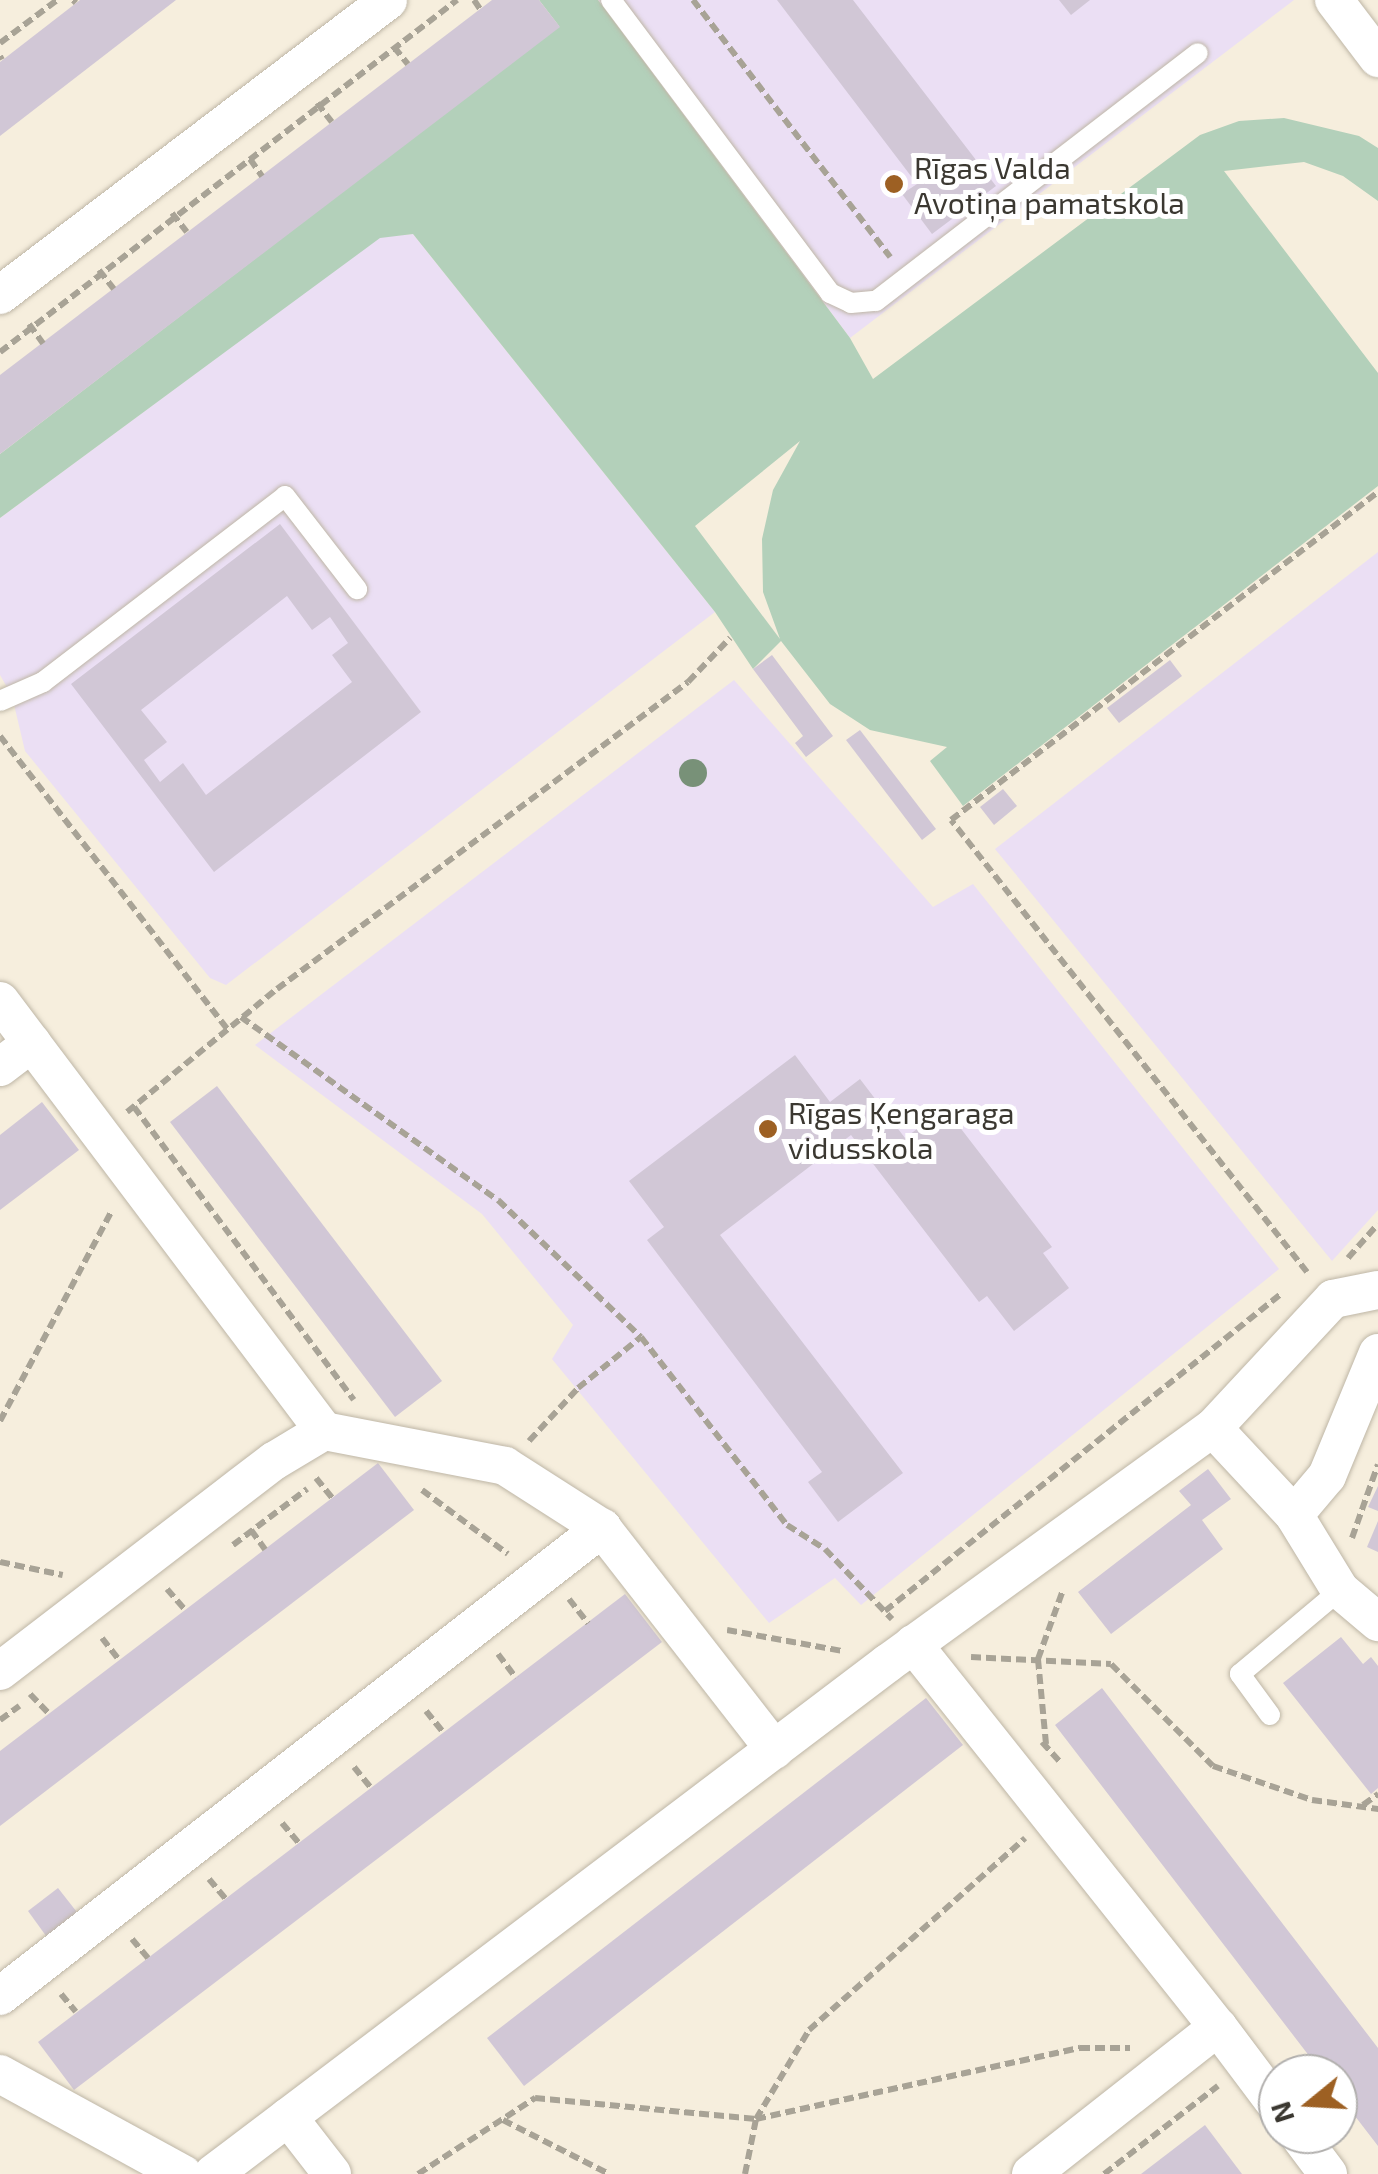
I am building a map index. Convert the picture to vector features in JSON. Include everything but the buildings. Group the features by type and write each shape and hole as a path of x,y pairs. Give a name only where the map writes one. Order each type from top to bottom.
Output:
{"street":[{"path":"0,295 388,0"},
{"path":"1334,0 1377,54"},
{"path":"0,1002 324,1431 403,1459 505,1466 602,1528 775,1750"},
{"path":"0,1067 32,1043"},
{"path":"213,2174 900,1654 1213,1428 1320,1286 1378,1290"},
{"path":"1294,1515 1327,1476 1378,1353"},
{"path":"1213,1428 1345,1572 1378,1622"},
{"path":"0,1671 274,1461 324,1431"},
{"path":"0,1996 602,1528"},
{"path":"900,1654 1048,1817 1204,2038 1246,2064 1258,2080"},
{"path":"1030,2174 1204,2038"},
{"path":"0,2074 182,2174"},
{"path":"288,2117 332,2174"}],"lane":[{"path":"612,0 830,293 851,304 876,301 1198,53"},
{"path":"0,701 42,682 286,496 357,589"},
{"path":"1270,1716 1240,1674 1345,1572"}],"path":[{"path":"0,43 57,0"},
{"path":"0,352 457,0"},
{"path":"474,0 480,8"},
{"path":"693,0 906,278"},
{"path":"394,48 408,64"},
{"path":"319,105 332,122"},
{"path":"250,158 262,176"},
{"path":"173,216 188,232"},
{"path":"101,273 114,289"},
{"path":"885,1611 1320,1286 951,820 1378,492"},
{"path":"102,1133 242,1016 688,682 730,638"},
{"path":"0,736 226,1029"},
{"path":"242,1016 498,1200 641,1337 787,1525 825,1549 885,1611 900,1654"},
{"path":"134,1107 361,1409 403,1459 538,1577"},
{"path":"0,1421 132,1172"},
{"path":"505,1466 578,1388 641,1337"},
{"path":"1345,1572 1352,1523 1378,1464"},
{"path":"0,1562 113,1585"},
{"path":"1046,1744 1039,1663 1063,1590"},
{"path":"674,1621 900,1654 994,1662 1111,1664 1212,1766 1312,1800 1378,1809"},
{"path":"1361,1807 1378,1794"},
{"path":"746,2174 756,2119 809,2030 1048,1817"},
{"path":"418,2174 535,2098 756,2119 1080,2048 1204,2038"},
{"path":"1104,2174 1246,2064"},
{"path":"502,2119 609,2174"}],"shaded area":[{"name":"Rīgas Valda Avotiņa pamatskola","path":"598,0 1294,0 850,338"},
{"path":"413,234 715,612 226,985 210,978 25,751 12,696 0,675 0,518 380,237"},
{"path":"1378,552 1378,1210 1332,1261 995,849"},
{"name":"Rīgas Ķengaraga vidusskola","path":"734,680 933,907 973,884 1279,1269 861,1605 835,1578 769,1623 552,1359 573,1325 482,1214 255,1045"}],"green space":[{"path":"539,0 598,0 850,338 873,379 1200,135 1239,121 1284,118 1359,136 1378,148 1378,201 1343,176 1304,162 1224,171 1378,373 1378,486 963,806 930,761 947,747 870,730 830,704 781,641 753,669 715,612 413,234 380,238 0,518 0,454 559,26","holes":["800,441 773,490 762,539 763,592 780,639 695,526"]}],"place":[{"name":"Rīgas Valda Avotiņa pamatskola","path":"894,184"},
{"name":"Rīgas Ķengaraga vidusskola","path":"768,1129"}]}
